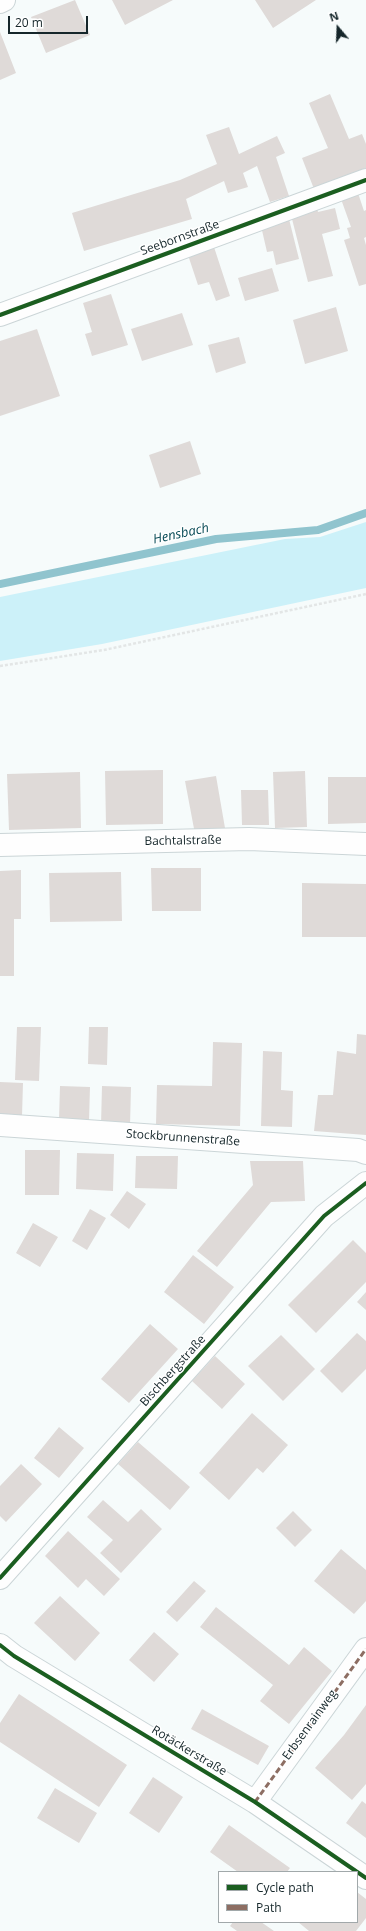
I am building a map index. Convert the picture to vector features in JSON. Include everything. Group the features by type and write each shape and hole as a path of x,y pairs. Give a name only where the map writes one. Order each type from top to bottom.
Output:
{"street":[{"path":"0,2 4,0"},
{"name":"Seebornstraße","path":"0,315 366,180"},
{"name":"Bachtalstraße","path":"0,845 249,839 366,844"},
{"name":"Stockbrunnenstraße","path":"0,1125 358,1150 366,1153"},
{"name":"Bischbergstraße","path":"0,1578 324,1216 366,1183"},
{"name":"Rotäckerstraße","path":"0,1645 14,1656 254,1802 356,1871"},
{"name":"Erbsenrainweg","path":"254,1802 366,1649"}],"path":[{"path":"0,666 104,650 366,594"}],"shaded area":[{"path":"366,522 366,588 102,644 0,661 0,597 285,539 320,537"}],"building":[{"path":"75,0 90,35 46,53 31,17"},
{"path":"112,0 173,0 125,25"},
{"path":"255,0 316,0 273,28"},
{"path":"0,32 16,73 0,80"},
{"path":"330,94 349,139 362,134 366,144 366,168 314,189 302,158 328,148 309,103"},
{"path":"229,127 239,154 277,136 285,153 276,157 289,196 270,202 257,166 243,173 248,187 228,193 224,181 186,199 192,219 84,251 72,213 180,180 217,164 206,135"},
{"path":"358,193 364,211 366,210 366,237 364,238 366,245 366,284 359,286 344,240 350,238 347,228 351,227 341,199"},
{"path":"317,208 318,212 335,208 340,229 322,234 333,276 308,282 291,215"},
{"path":"289,219 299,259 276,265 273,251 267,252 261,226"},
{"path":"214,247 230,296 216,301 209,282 198,285 188,255"},
{"path":"272,268 279,291 245,301 238,278"},
{"path":"111,294 128,345 92,356 85,334 92,332 83,303"},
{"path":"336,307 348,351 305,364 293,320"},
{"path":"182,313 193,345 142,361 131,329"},
{"path":"37,329 60,396 0,416 0,341"},
{"path":"239,337 246,363 216,373 208,345"},
{"path":"190,441 201,474 160,488 149,455"},
{"path":"163,770 163,824 106,825 105,771"},
{"path":"305,771 307,827 275,828 273,772"},
{"path":"80,772 81,828 9,830 7,774"},
{"path":"216,776 225,828 195,834 185,781"},
{"path":"328,777 366,777 366,823 328,824"},
{"path":"241,790 268,790 269,825 242,825"},
{"path":"151,868 201,868 201,911 152,911"},
{"path":"21,870 21,919 14,919 14,976 0,976 0,871"},
{"path":"121,872 122,921 50,922 49,873"},
{"path":"302,883 366,884 366,937 302,937"},
{"path":"17,1027 41,1027 39,1081 15,1080"},
{"path":"89,1027 108,1027 107,1065 88,1064"},
{"path":"357,1034 366,1035 366,1135 314,1131 318,1095 333,1095 337,1051 356,1054"},
{"path":"213,1042 242,1043 240,1126 156,1124 157,1085 212,1086"},
{"path":"263,1051 282,1052 281,1090 293,1091 292,1127 261,1126"},
{"path":"0,1082 23,1083 22,1116 0,1115"},
{"path":"60,1086 90,1087 89,1121 59,1120"},
{"path":"102,1086 131,1087 130,1126 101,1125"},
{"path":"25,1150 60,1150 59,1195 25,1195"},
{"path":"77,1153 114,1154 113,1191 76,1189"},
{"path":"136,1156 178,1156 177,1189 135,1188"},
{"path":"250,1161 303,1161 305,1201 271,1202 217,1267 197,1251 253,1185"},
{"path":"127,1191 146,1204 129,1229 110,1215"},
{"path":"90,1209 106,1218 87,1250 72,1241"},
{"path":"33,1223 58,1237 40,1267 16,1253"},
{"path":"353,1240 366,1253 366,1282 316,1333 288,1305"},
{"path":"193,1255 234,1287 204,1324 164,1292"},
{"path":"366,1292 366,1310 357,1302"},
{"path":"150,1324 178,1349 129,1403 101,1379"},
{"path":"357,1333 366,1341 366,1369 342,1393 320,1371"},
{"path":"281,1335 315,1369 283,1401 248,1366"},
{"path":"215,1356 245,1384 222,1409 192,1381"},
{"path":"252,1413 288,1445 263,1473 257,1468 229,1500 199,1473"},
{"path":"59,1427 84,1448 59,1478 34,1458"},
{"path":"138,1442 190,1487 170,1510 118,1464"},
{"path":"21,1464 42,1484 6,1522 0,1516 0,1486"},
{"path":"103,1500 128,1522 141,1509 162,1529 121,1573 100,1553 113,1540 87,1517"},
{"path":"293,1511 312,1530 295,1547 276,1528"},
{"path":"68,1531 120,1579 104,1596 86,1579 78,1588 45,1556"},
{"path":"341,1549 366,1570 366,1601 354,1614 314,1581"},
{"path":"194,1581 206,1591 177,1622 166,1612"},
{"path":"60,1596 100,1633 75,1661 34,1623"},
{"path":"216,1607 289,1665 304,1647 332,1671 289,1724 260,1701 273,1685 200,1627"},
{"path":"154,1632 179,1654 154,1682 129,1660"},
{"path":"19,1694 127,1765 99,1807 0,1742 0,1723"},
{"path":"366,1705 366,1784 352,1800 315,1768 344,1735"},
{"path":"202,1709 269,1746 258,1765 191,1729"},
{"path":"153,1777 183,1797 159,1833 129,1813"},
{"path":"55,1788 97,1813 79,1843 37,1818"},
{"path":"362,1801 366,1804 366,1838 346,1823"},
{"path":"229,1825 290,1868 288,1871 237,1871 210,1852"},
{"path":"358,1893 366,1899 366,1918 356,1931 309,1931 299,1923 358,1923"},
{"path":"232,1923 262,1923 274,1931 237,1931 230,1926"}],"waterway":[{"name":"Hensbach","path":"0,584 216,539 318,530 366,513"}],"marked path":[{"path":"255,1802 366,1649"}],"cycle path":[{"path":"0,315 366,180"},
{"path":"0,1578 324,1216 366,1183"},
{"path":"0,1645 14,1656 255,1802 356,1871"},
{"path":"358,1873 366,1878"}]}
